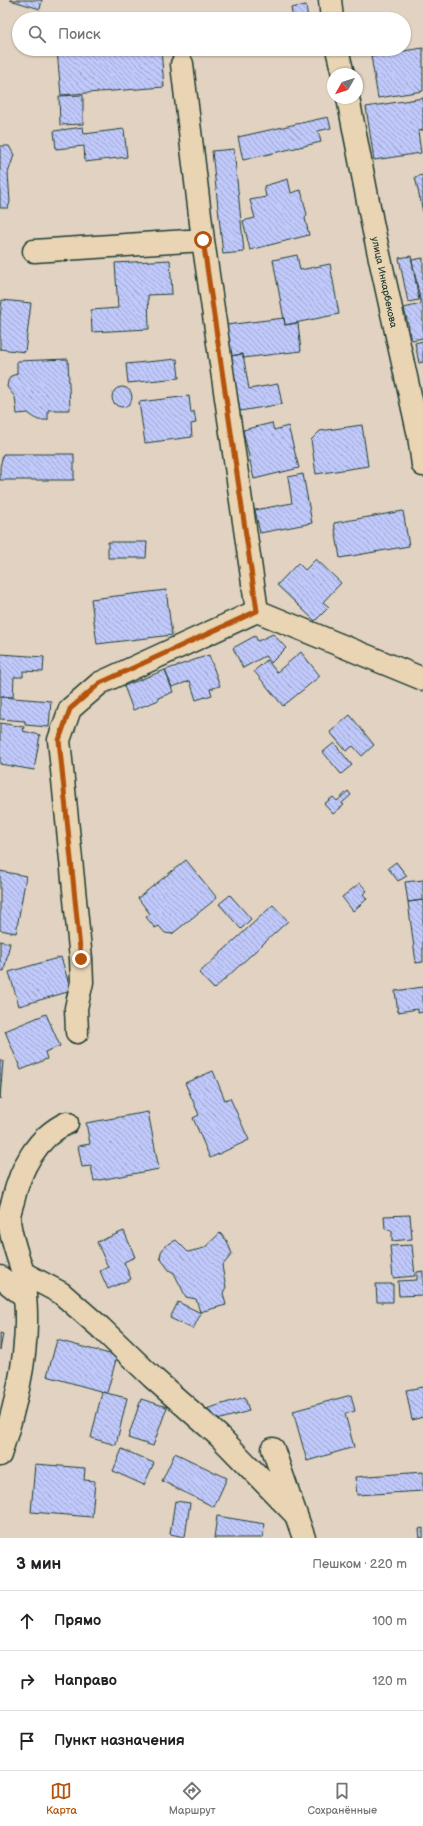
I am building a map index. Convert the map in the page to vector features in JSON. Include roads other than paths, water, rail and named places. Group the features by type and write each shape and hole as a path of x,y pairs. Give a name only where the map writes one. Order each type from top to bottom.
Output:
{"street":[{"path":"330,0 331,12"},
{"path":"339,56 342,68"},
{"path":"182,64 203,240 257,611"},
{"name":"улица Инкарбекова","path":"349,104 372,227 419,436 423,465"},
{"path":"34,251 203,240"},
{"path":"77,1032 76,1008 82,982 81,959 59,740 70,709 100,683 257,611 423,679"},
{"path":"0,1455 11,1419 22,1363 26,1315 23,1273 9,1218 15,1191 25,1164 41,1142 58,1127 67,1123"},
{"path":"23,1273 61,1293 101,1328 152,1377 219,1436 296,1515"},
{"path":"0,1277 24,1296"},
{"path":"273,1449 304,1538"}]}
